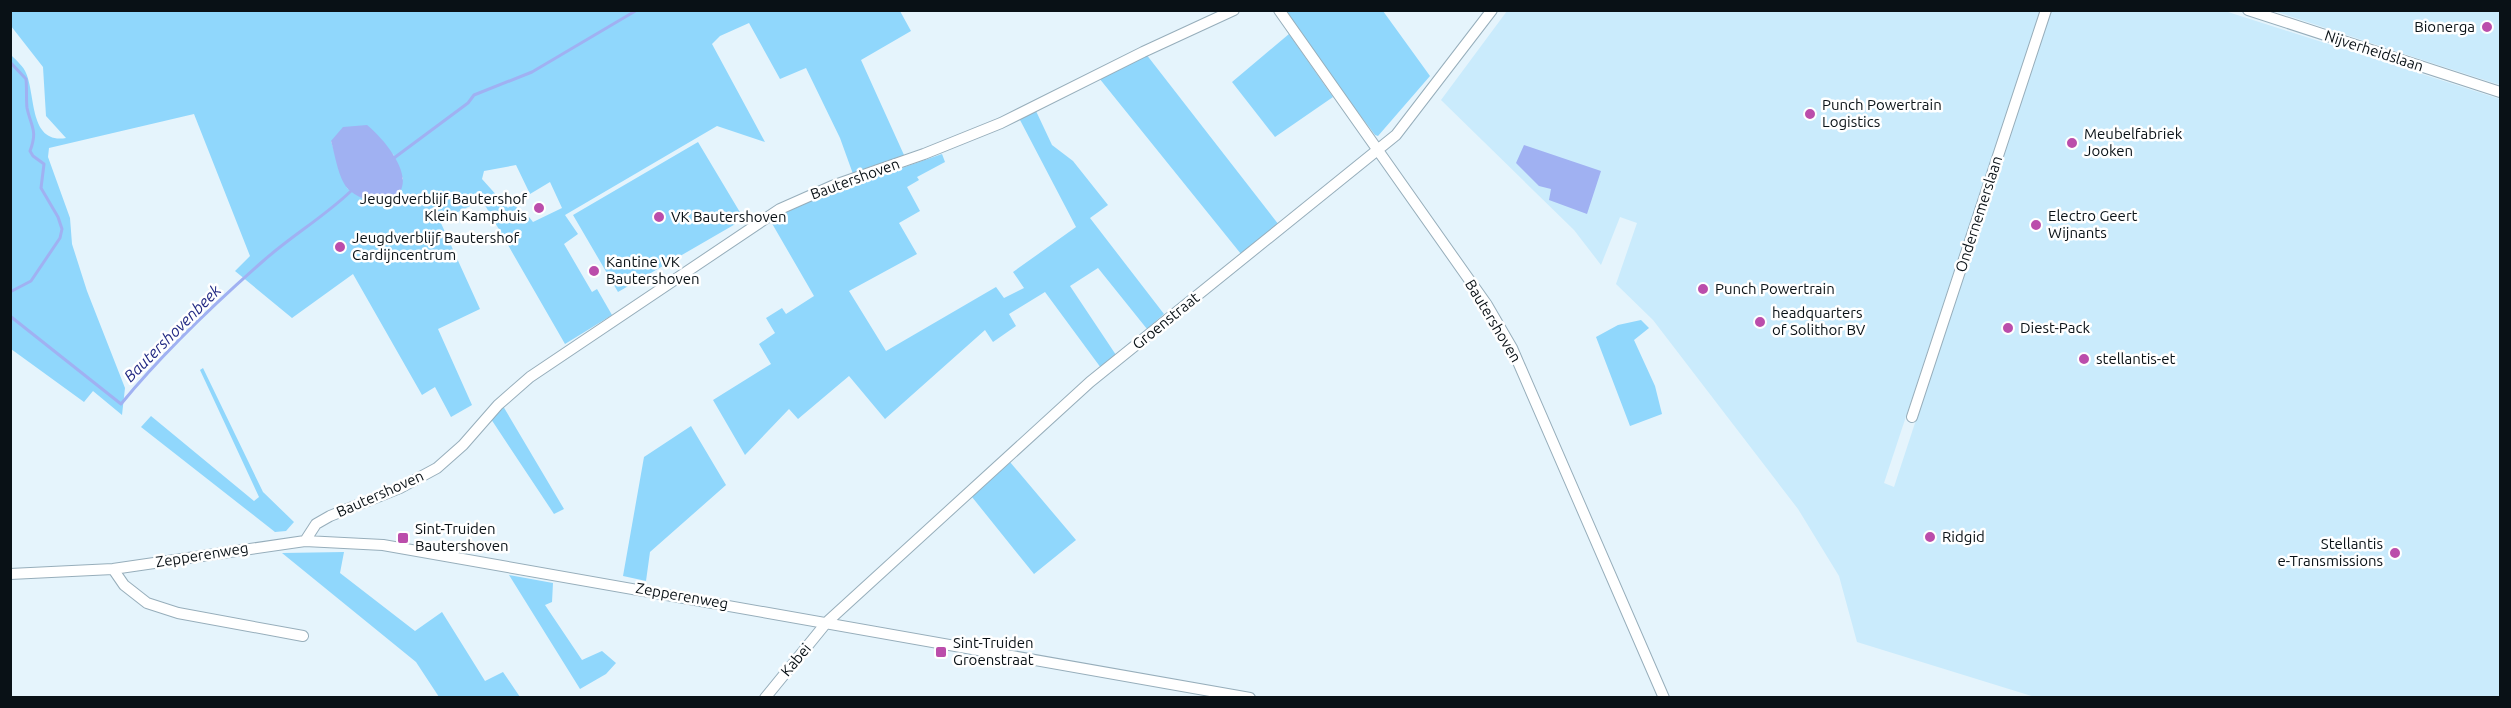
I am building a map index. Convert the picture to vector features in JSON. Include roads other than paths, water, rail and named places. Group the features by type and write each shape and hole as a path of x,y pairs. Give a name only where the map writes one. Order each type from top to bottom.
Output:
{"street":[{"name":"Bautershoven","path":"305,541 316,524 330,516 400,488 437,468 463,445 498,405 530,377 780,209 832,186 924,154 1001,123 1143,52 1234,10"},
{"name":"Bautershoven","path":"1279,10 1487,305 1512,348 1664,698"},
{"name":"Groenstraat","path":"827,622 1090,382 1396,135 1492,10"},
{"name":"Ondernemerslaan","path":"1912,417 2046,10"},
{"name":"Nijverheidslaan","path":"2248,10 2500,92"},
{"name":"Zepperenweg","path":"10,574 113,569 305,541 343,541 429,551 1250,698"},
{"path":"113,569 124,585 147,603 178,613 303,636"},
{"name":"Kabei","path":"765,698 827,622"}],"waterway":[{"name":"Bautershovenbeek","path":"394,158 468,103 474,95 532,72 637,10"},
{"path":"10,62 26,79 27,108 34,133 30,151 44,164 41,188 58,217 62,229 60,238 31,281 10,292"},
{"name":"Bautershovenbeek","path":"10,316 121,404 188,330 273,253 351,191"}],"place":[{"name":"Bionerga","path":"2487,27"},
{"name":"Punch Powertrain Logistics","path":"1810,114"},
{"name":"Meubelfabriek Jooken","path":"2072,143"},
{"name":"Jeugdverblijf Bautershof Klein Kamphuis","path":"539,208"},
{"name":"VK Bautershoven","path":"659,217"},
{"name":"Electro Geert Wijnants","path":"2036,225"},
{"name":"Jeugdverblijf Bautershof Cardijncentrum","path":"340,247"},
{"name":"Kantine VK Bautershoven","path":"594,271"},
{"name":"Punch Powertrain","path":"1703,289"},
{"name":"headquarters of Solithor BV","path":"1760,322"},
{"name":"Diest-Pack","path":"2008,328"},
{"name":"stellantis-et","path":"2084,359"},
{"name":"Ridgid","path":"1930,537"},
{"name":"Sint-Truiden Bautershoven","path":"403,538"},
{"name":"Stellantis e-Transmissions","path":"2395,553"},
{"name":"Sint-Truiden Groenstraat","path":"941,652"}]}
